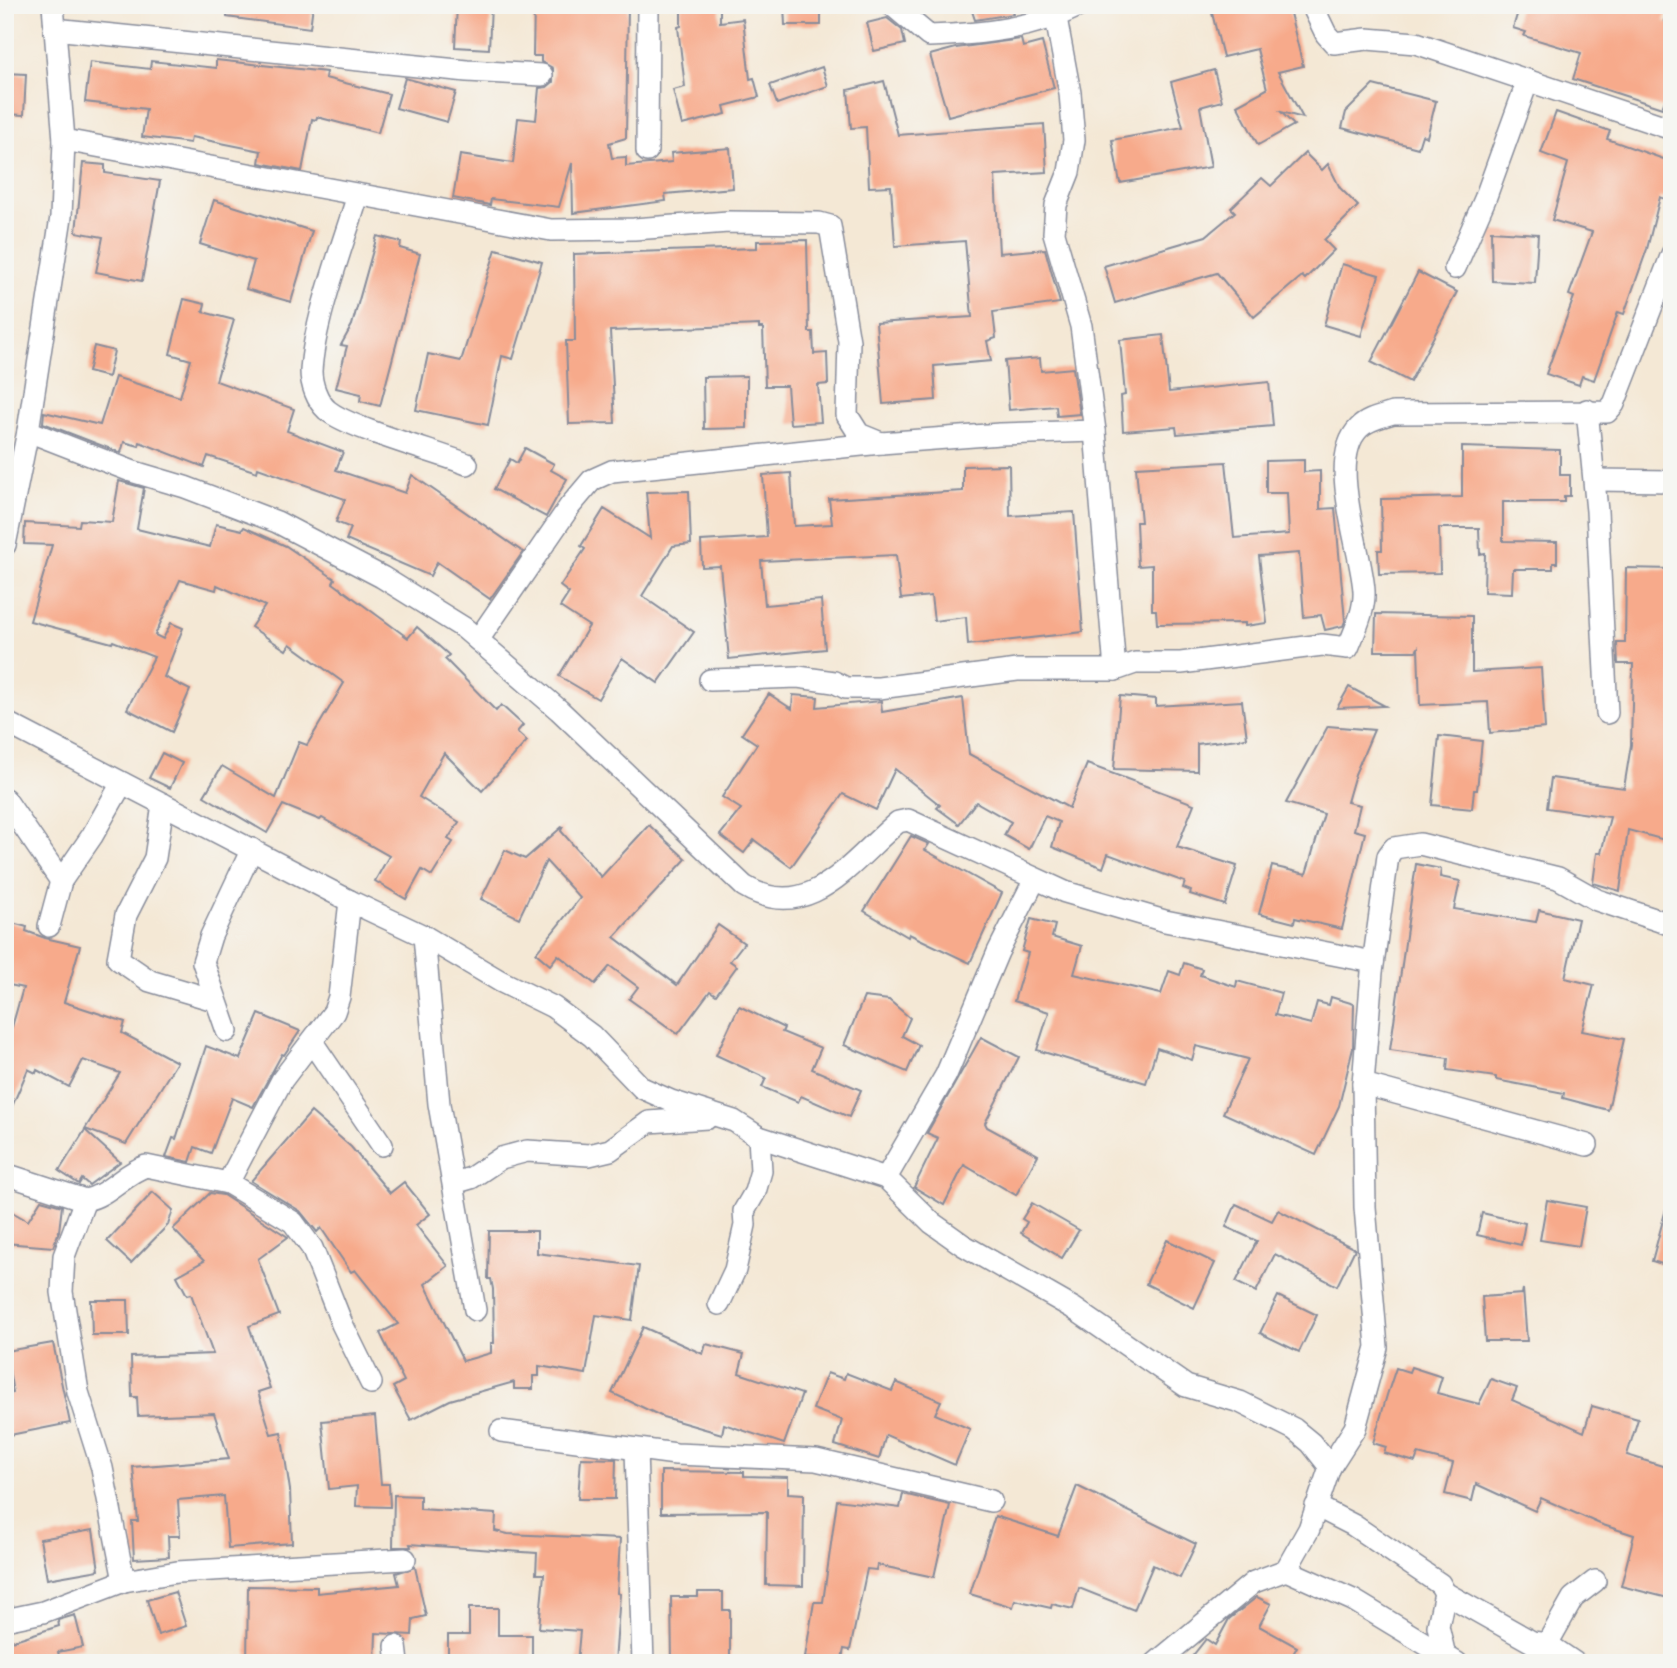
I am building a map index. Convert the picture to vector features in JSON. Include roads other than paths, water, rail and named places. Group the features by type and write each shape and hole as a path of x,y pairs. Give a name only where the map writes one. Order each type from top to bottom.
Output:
{"street":[{"path":"5,545 28,431 61,217 64,140 53,5"},
{"path":"647,151 648,5"},
{"path":"892,5 929,36 984,34 1056,18 1081,5"},
{"path":"1312,5 1326,34 1334,43 1367,39 1416,43 1672,129"},
{"path":"1056,18 1070,93 1074,140 1069,172 1056,205 1054,233 1081,326 1095,431 1115,670"},
{"path":"54,29 467,71 542,75"},
{"path":"1455,268 1485,199 1528,80"},
{"path":"64,140 551,230 634,229 728,222 820,223 830,226 849,341 848,415 859,434 881,443"},
{"path":"358,195 317,339 311,373 314,391 326,410 346,420 467,464"},
{"path":"710,680 798,677 834,681 846,688 878,688 1017,670 1115,670 1135,663 1181,663 1322,645 1348,648 1360,617 1364,593 1343,467 1350,440 1368,421 1393,413 1607,412 1614,404 1672,254"},
{"path":"1587,410 1595,480 1607,713"},
{"path":"28,431 131,471 185,487 277,522 382,577 478,640 648,793 744,886 761,897 797,897 812,893 848,871 898,822 908,820 1065,892 1165,921 1373,962"},
{"path":"478,640 570,506 592,480 612,471 654,464 881,443 1000,434 1095,431"},
{"path":"1595,480 1672,481"},
{"path":"5,722 350,901 424,936 500,981 552,1007 592,1036 642,1088 734,1121 759,1137 886,1178 932,1223 963,1245 1073,1308 1186,1386 1240,1402 1294,1429 1311,1443 1330,1468"},
{"path":"49,926 61,881 92,836 122,783"},
{"path":"5,799 61,881"},
{"path":"163,804 155,858 126,915 118,959 150,981 214,1000"},
{"path":"1156,1663 1254,1582 1286,1570 1309,1529 1330,1468 1355,1428 1377,1347 1365,1206 1363,1084 1373,962 1388,856 1394,848 1420,844 1558,878 1597,900 1672,925"},
{"path":"227,1031 203,962 211,936 252,849"},
{"path":"886,1178 946,1076 998,952 1035,879"},
{"path":"228,1184 282,1080 334,1012 339,998 350,901"},
{"path":"424,936 439,1104 475,1310"},
{"path":"312,1042 382,1145"},
{"path":"1363,1084 1587,1145"},
{"path":"454,1183 471,1178 501,1158 527,1151 589,1155 610,1150 649,1122 703,1119 714,1115"},
{"path":"719,1304 735,1270 746,1225 744,1211 761,1171 759,1137"},
{"path":"5,1174 85,1200 94,1198 135,1169 146,1166 228,1184 293,1222 312,1248 342,1324 371,1382"},
{"path":"85,1200 64,1256 62,1292 78,1392 102,1468 124,1581"},
{"path":"501,1431 636,1450 816,1460 990,1501"},
{"path":"636,1450 643,1663"},
{"path":"1316,1506 1353,1525 1440,1584 1445,1593 1532,1642 1547,1644 1575,1663"},
{"path":"5,1620 43,1612 124,1581 177,1572 405,1559"},
{"path":"1286,1570 1353,1600 1448,1660"},
{"path":"1531,1663 1547,1644 1573,1598 1595,1581"},
{"path":"1445,1593 1438,1626 1448,1660"}]}
